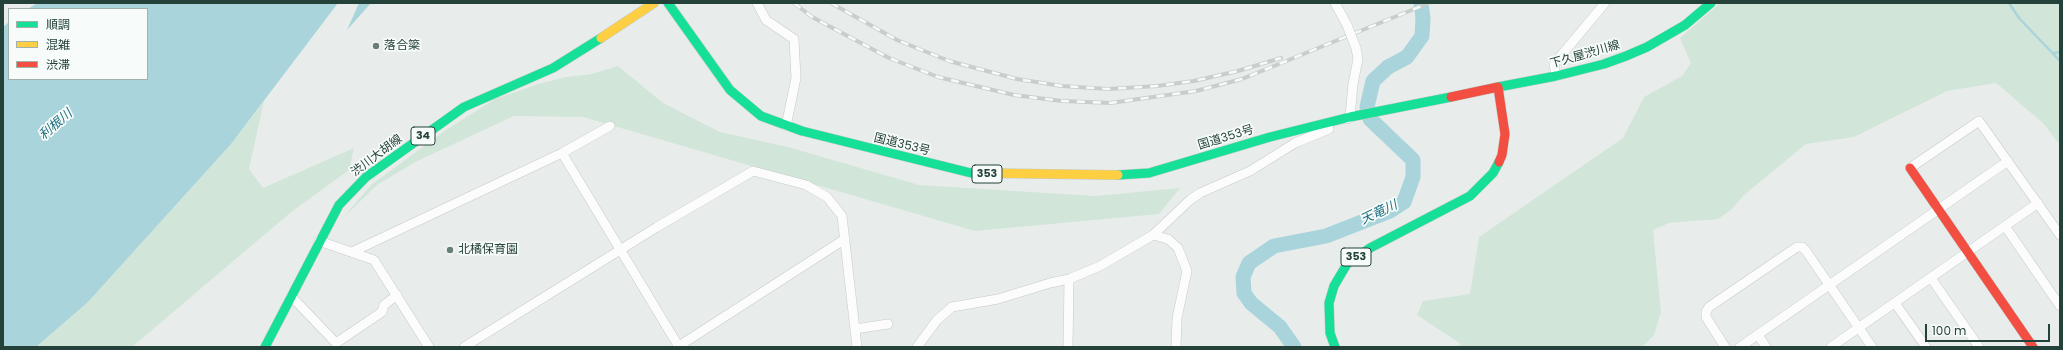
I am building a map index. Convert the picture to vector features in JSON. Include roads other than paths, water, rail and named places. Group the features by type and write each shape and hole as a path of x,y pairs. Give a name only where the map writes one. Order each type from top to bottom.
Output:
{"main road":[{"name":"渋川大胡線","path":"265,347 339,205 366,177 464,107 484,97 542,74 573,57 654,3"},
{"name":"国道353号","path":"668,3 730,90 760,116 786,126 947,169 971,173 1133,176 1165,169 1270,137 1350,116 1498,87"},
{"name":"下久屋渋川線","path":"1498,87 1556,76 1604,64 1647,47 1685,25 1711,3"},
{"name":"353","path":"1335,347 1330,332 1329,303 1334,286 1347,264 1366,250 1470,196 1493,173 1502,155 1506,134 1498,87"},
{"path":"1910,168 2033,347"}],"street":[{"path":"757,3 766,20 794,39 796,78 786,126"},
{"path":"917,347 937,320 952,307 998,299 1068,279 1100,266 1153,235 1190,200 1200,193 1250,171 1295,143 1336,127 1350,116 1353,84 1358,59 1356,48 1347,25 1335,3"},
{"path":"1556,76 1554,64 1605,3"},
{"path":"1910,168 1979,121 2060,235"},
{"path":"352,252 562,153 610,126"},
{"path":"562,153 679,346 845,239"},
{"path":"1740,347 2008,161"},
{"path":"464,347 620,250 753,171 806,185 827,197 842,216 857,347"},
{"path":"1831,347 2038,203"},
{"path":"2005,226 2060,306"},
{"path":"1153,235 1168,239 1178,248 1187,271 1177,318 1176,347"},
{"path":"319,241 374,260 397,294 429,347"},
{"path":"1725,347 1706,317 1706,312 1709,307 1791,250 1802,247 1872,347"},
{"path":"1930,278 1979,347"},
{"path":"1068,279 1068,347"},
{"path":"291,296 336,343 382,312 384,305 397,294"},
{"path":"1894,303 1926,347"},
{"path":"855,329 888,324"},
{"path":"1758,335 1766,347"}],"water":[{"name":"利根川","path":"37,3 338,3 231,144 88,302 36,347 3,347 3,27 8,23 8,80 148,80 148,8 30,8"},
{"path":"359,3 371,3 347,30"}],"waterway":[{"name":"天竜川","path":"1294,347 1280,327 1251,303 1244,293 1243,277 1249,263 1274,246 1326,236 1390,211 1404,202 1413,177 1413,160 1370,119 1367,107 1373,81 1388,67 1407,57 1422,36 1423,18 1421,3"},
{"path":"2009,3 2019,18 2060,61"},
{"path":"2053,53 2060,52"}],"railway":[{"path":"794,3 812,17 889,58 938,77 1014,95 1062,101 1110,103 1196,91 1242,79 1429,3"},
{"path":"831,3 897,40 949,61 1017,79 1062,86 1108,89 1157,86 1194,81 1238,71 1281,58"}],"place":[{"name":"落合簗","path":"376,46"},
{"name":"北橘保育園","path":"450,250"}]}
